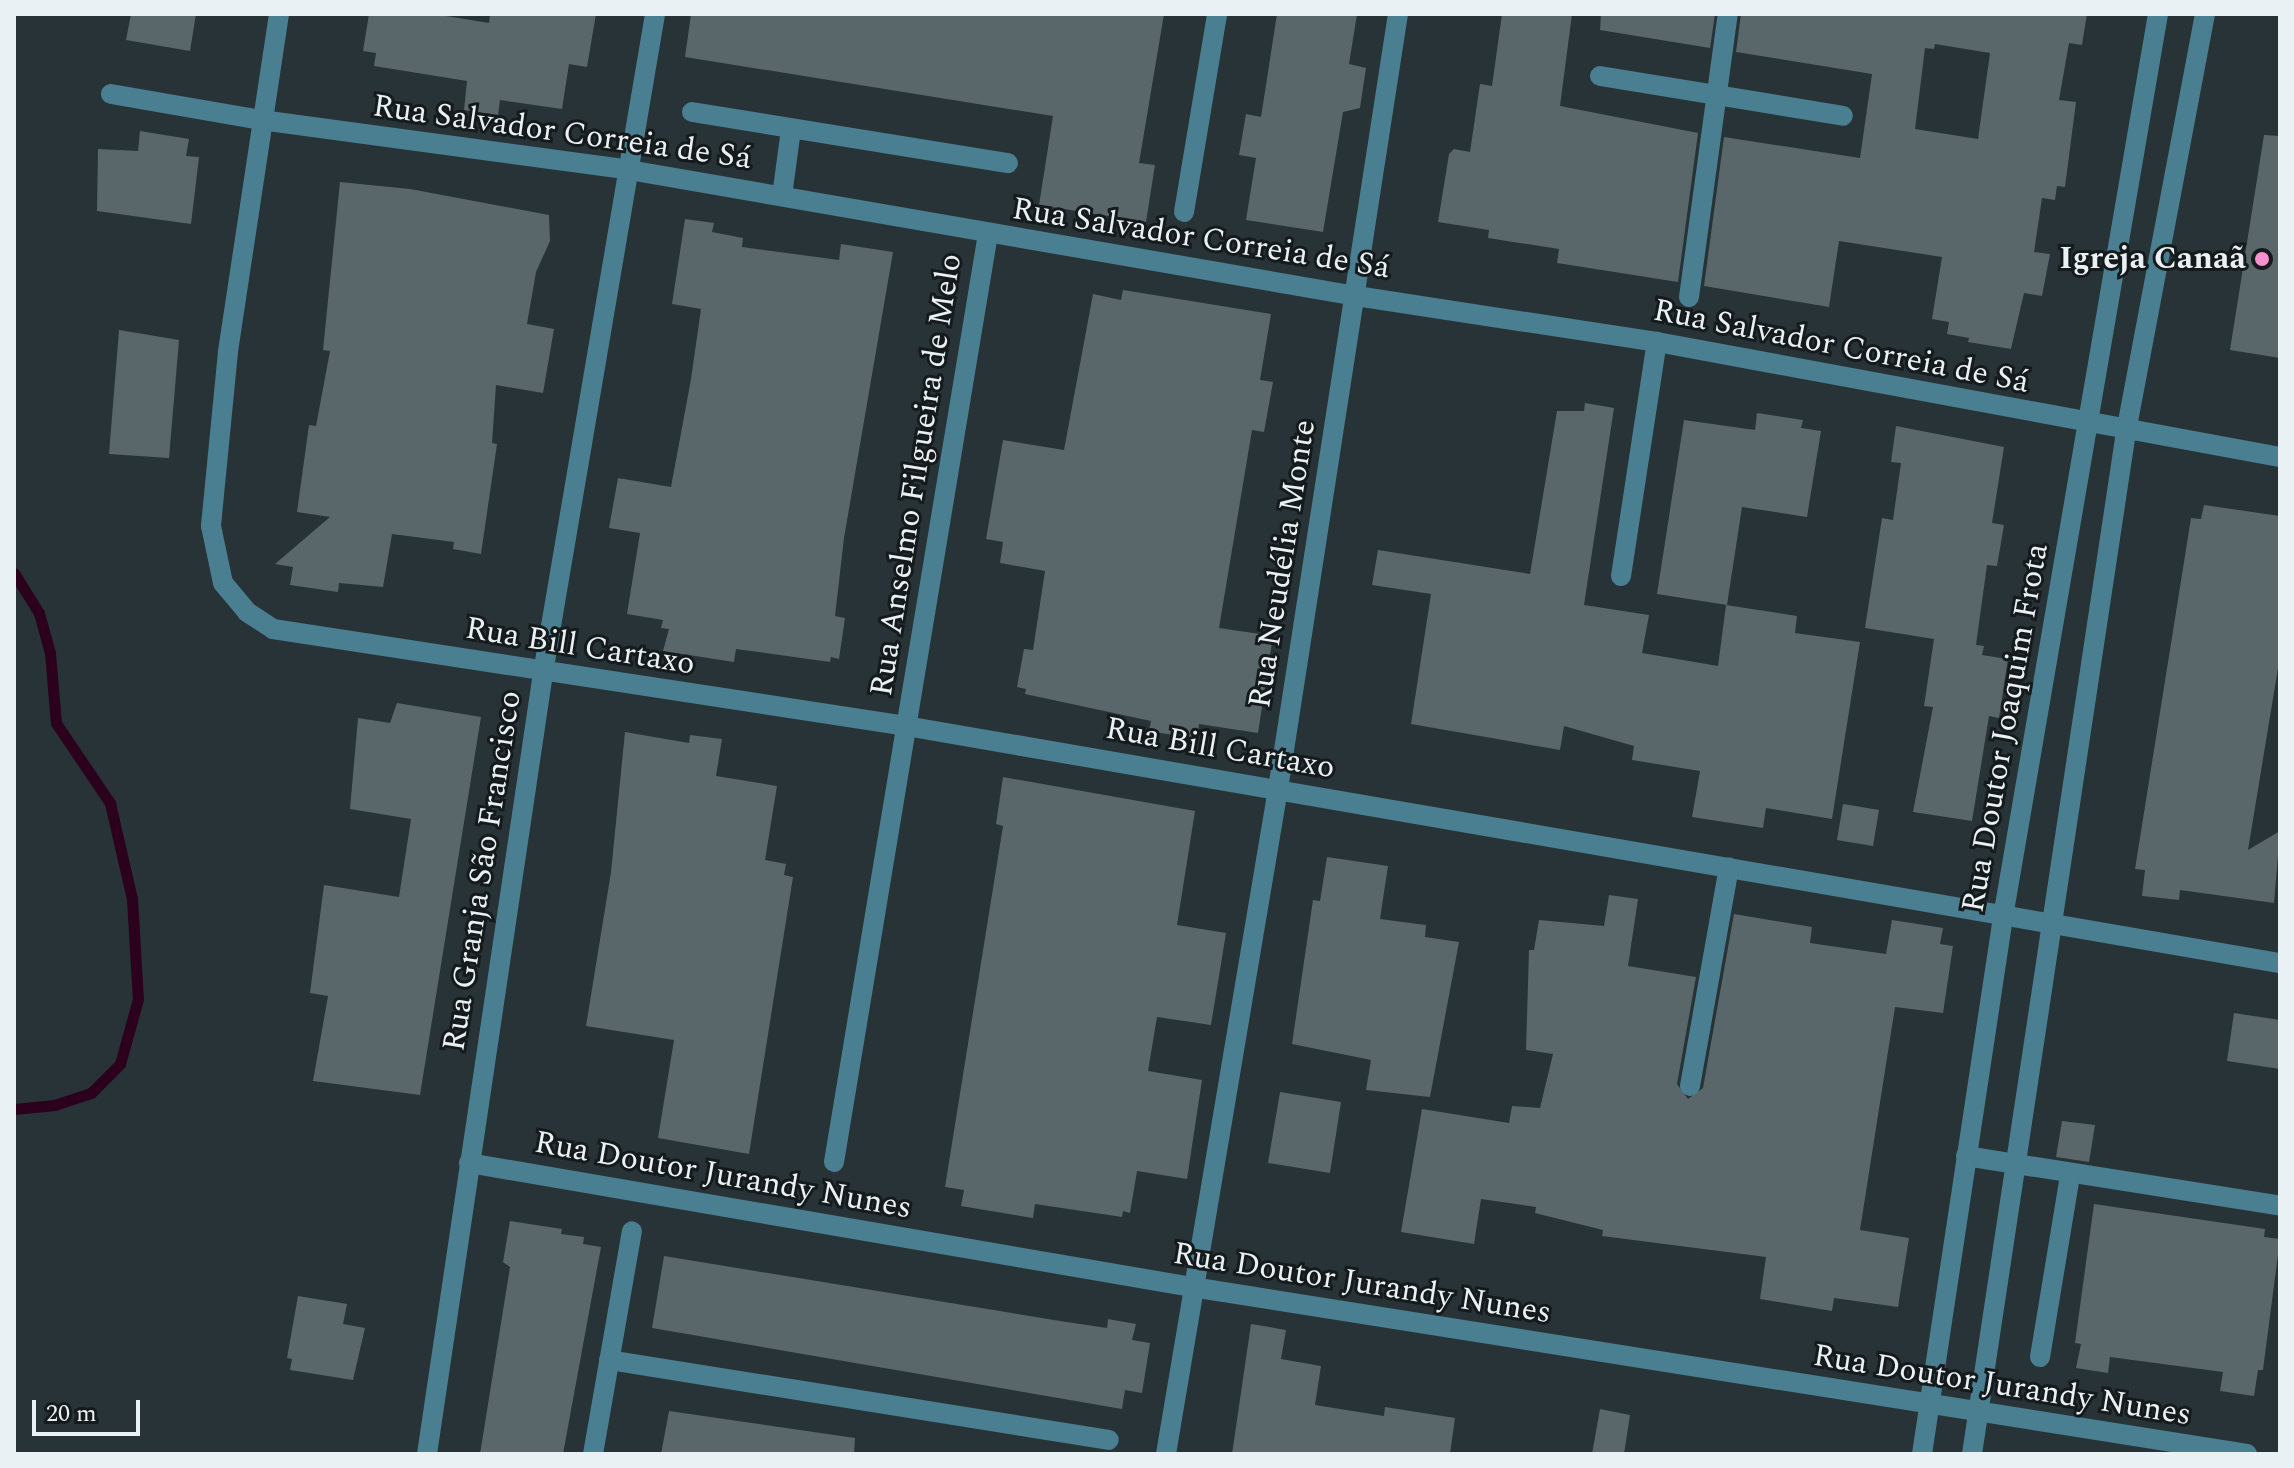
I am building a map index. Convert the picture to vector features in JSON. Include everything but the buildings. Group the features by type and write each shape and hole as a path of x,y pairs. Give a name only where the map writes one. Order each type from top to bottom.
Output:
{"street":[{"name":"Rua Bill Cartaxo","path":"279,14 228,352 211,526 223,583 247,612 273,629 543,673 906,726 1729,867 2048,926 2280,963"},
{"name":"Rua Granja São Francisco","path":"427,1454 543,673 655,14"},
{"path":"1184,212 1217,14"},
{"name":"Rua Neudélia Monte","path":"1166,1454 1278,789 1398,14"},
{"path":"1689,297 1728,14"},
{"name":"Rua Doutor Joaquim Frota","path":"1922,1454 2003,917 2158,14"},
{"path":"1972,1454 2048,926 2126,432 2205,14"},
{"path":"1600,76 1843,116"},
{"name":"Rua Salvador Correia de Sá","path":"111,94 261,120 629,170 1356,296 1657,342 2126,432 2280,457"},
{"path":"692,112 1008,163"},
{"path":"782,196 791,129"},
{"name":"Rua Anselmo Filgueira de Melo","path":"834,1162 988,234"},
{"path":"1621,576 1657,342"},
{"path":"1690,1086 1729,867"},
{"path":"1966,1156 2070,1175 2280,1206"},
{"name":"Rua Doutor Jurandy Nunes","path":"469,1163 1192,1287 2247,1454"},
{"path":"2040,1357 2070,1175"},
{"path":"593,1454 632,1231"},
{"path":"609,1360 1109,1440"}],"waterway":[{"path":"14,573 39,613 50,653 56,723 110,803 132,899 138,999 120,1064 91,1093 55,1105 14,1109"}],"place":[{"name":"Igreja Canaã","path":"2262,259"}]}
